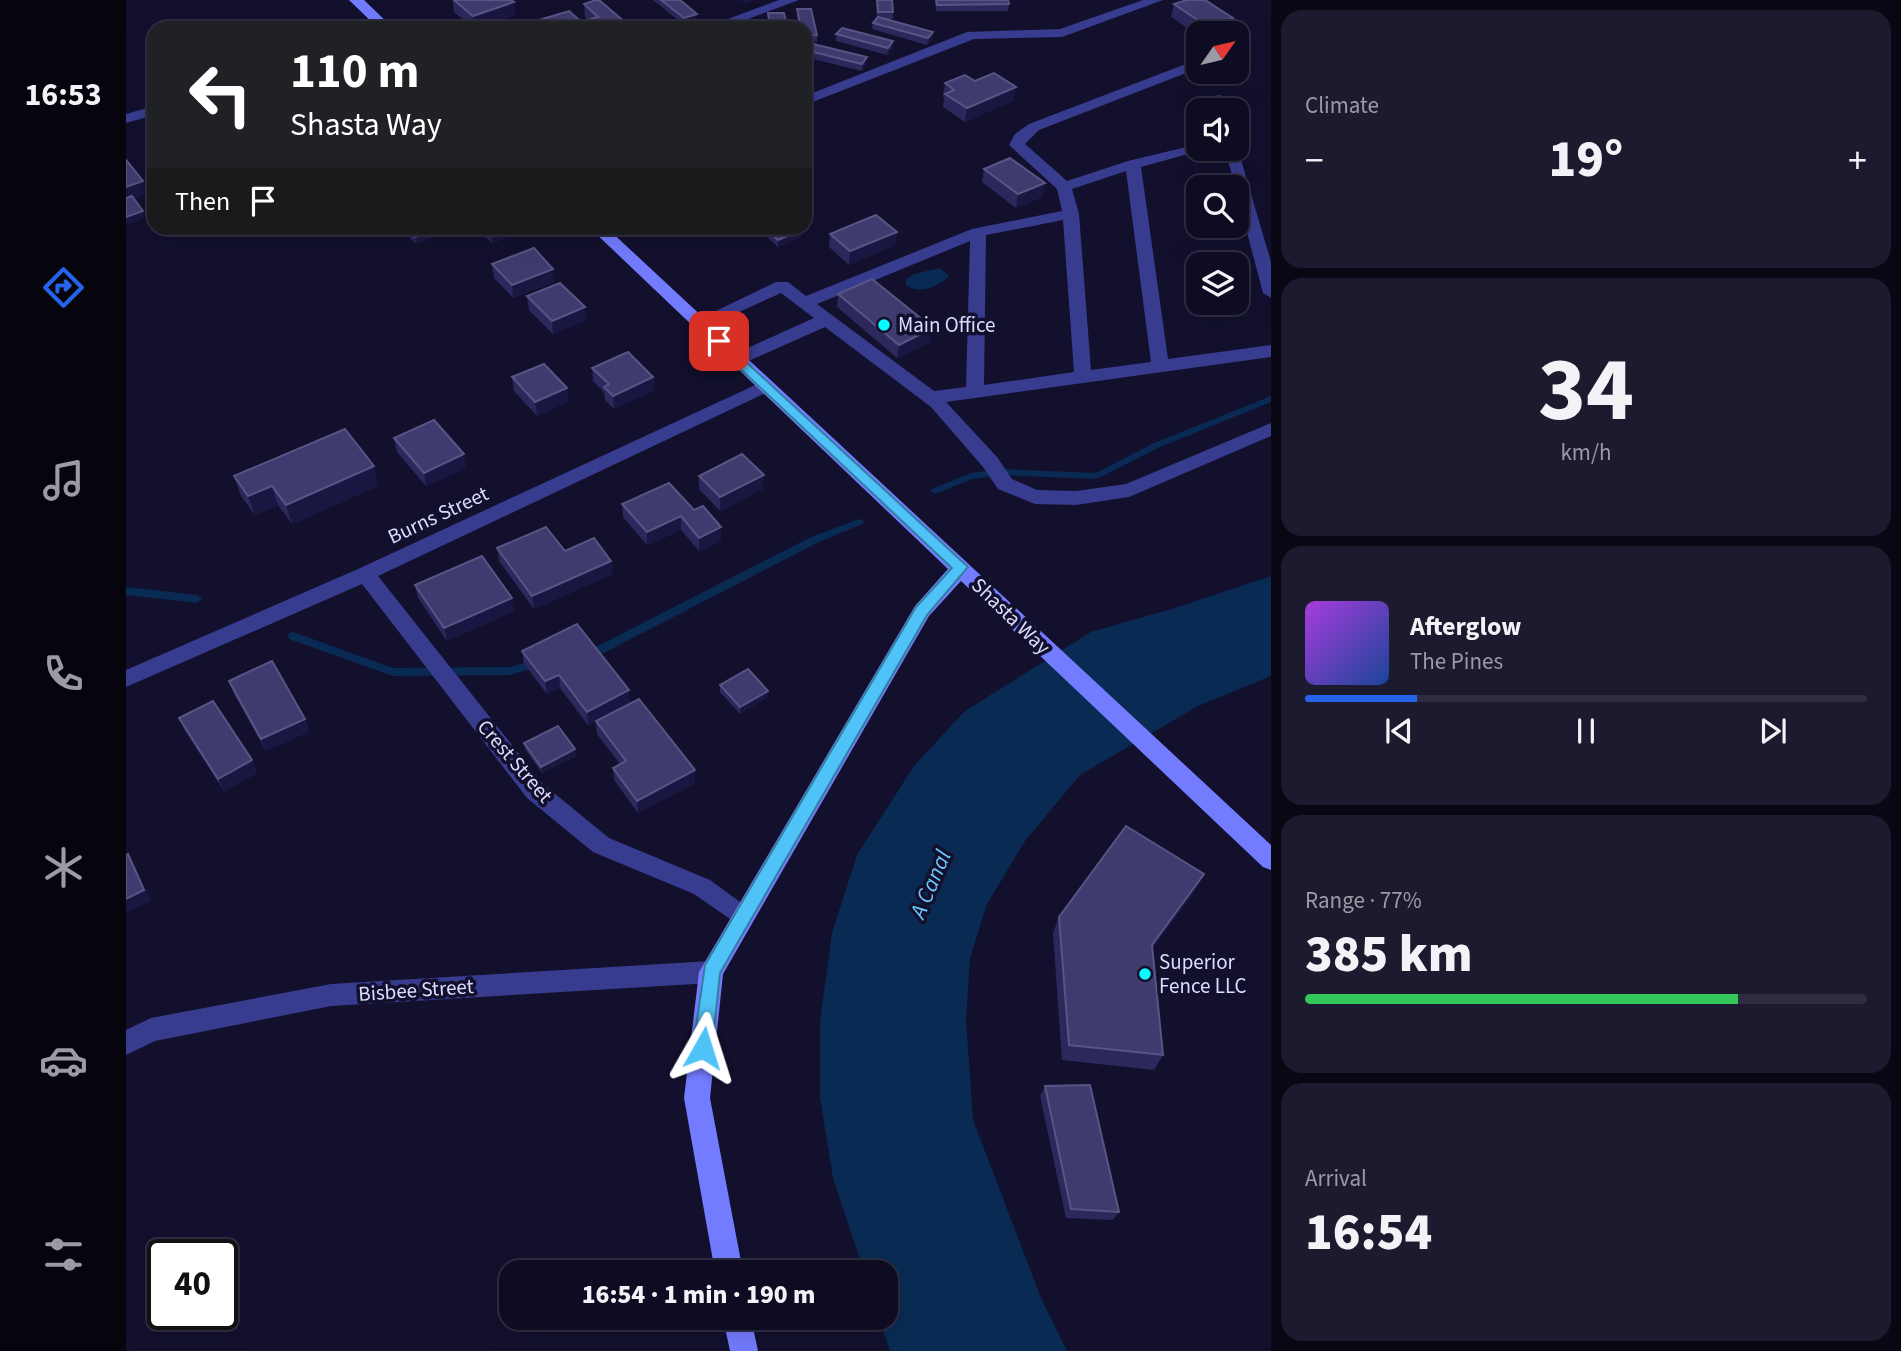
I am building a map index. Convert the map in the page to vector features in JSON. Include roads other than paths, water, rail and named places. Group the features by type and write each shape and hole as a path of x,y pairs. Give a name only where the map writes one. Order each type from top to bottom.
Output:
{"main road":[{"path":"356,0 378,21"},
{"name":"Shasta Way","path":"605,235 1271,860"},
{"path":"727,1260 697,1098 711,971 922,611 961,567"},
{"path":"740,1330 744,1351"}],"street":[{"path":"731,21 792,0"},
{"path":"812,98 972,35 1062,33 1156,0"},
{"path":"1083,377 1071,214 1064,187 1017,145 1020,137 1034,127 1186,68"},
{"path":"126,119 147,112"},
{"path":"1064,187 1133,164 1186,151"},
{"path":"1236,161 1271,293"},
{"path":"1133,164 1160,366"},
{"path":"804,303 978,232 1071,214"},
{"path":"975,392 978,232"},
{"path":"699,323 782,286 930,398 990,462 1005,484 1035,498 1076,498 1129,490 1271,429"},
{"path":"737,359 827,319"},
{"path":"930,398 1271,351"},
{"name":"Burns Street","path":"126,679 365,574 766,386"},
{"name":"Crest Street","path":"365,574 535,791 601,845 702,887 744,917"},
{"name":"Bisbee Street","path":"126,1043 151,1030 331,995 711,971"}],"water":[{"path":"940,268 949,276 934,286 917,289 906,285 906,280 914,274"},
{"name":"A Canal","path":"1271,576 1271,676 1198,706 1080,775 1025,841 987,904 970,958 966,1020 973,1120 1041,1298 1067,1351 890,1351 883,1330 898,1330 898,1260 860,1260 833,1178 820,1097 820,1022 832,933 857,855 914,766 965,711 1091,632"}],"waterway":[{"path":"935,491 971,476 1001,472 1097,476 1157,445 1271,399"},
{"path":"588,656 814,540 859,522"},
{"path":"126,591 197,599"},
{"path":"293,636 393,672 511,671 538,662"}],"place":[{"name":"Main Office","path":"884,325"},
{"name":"Superior Fence LLC","path":"1145,974"}]}
